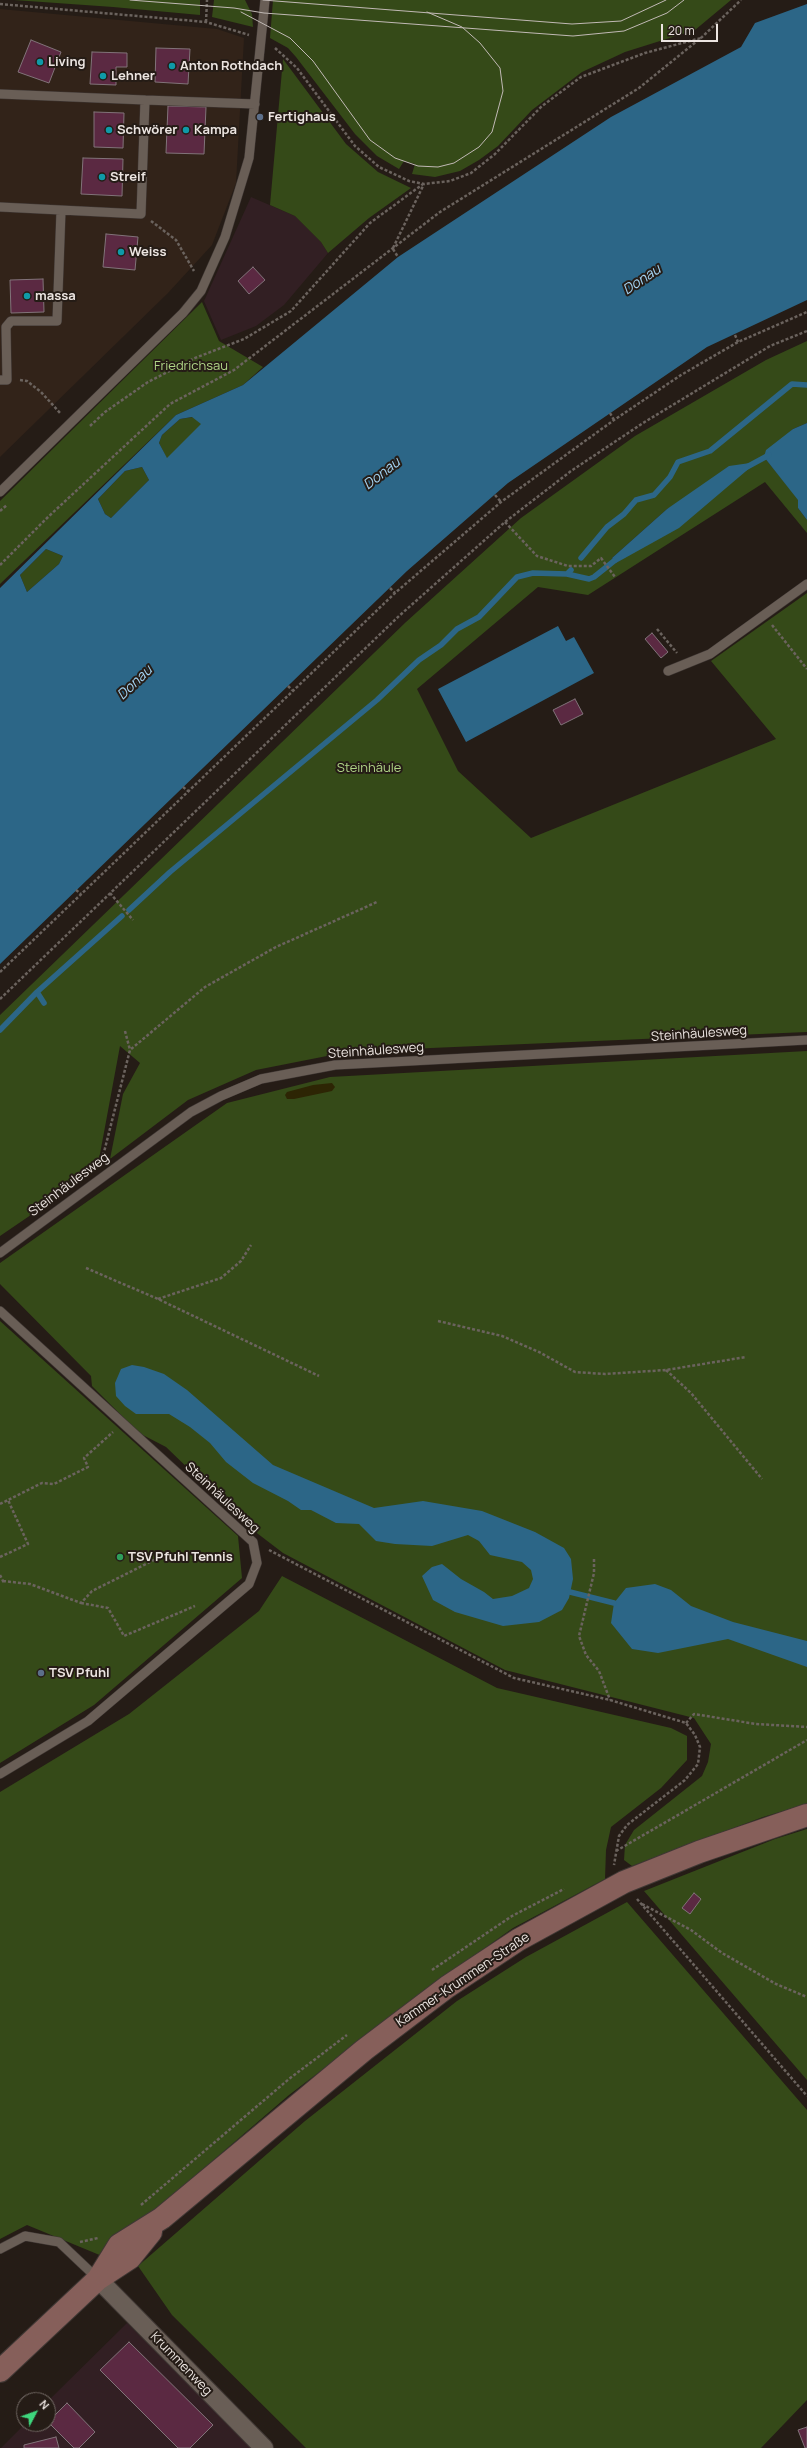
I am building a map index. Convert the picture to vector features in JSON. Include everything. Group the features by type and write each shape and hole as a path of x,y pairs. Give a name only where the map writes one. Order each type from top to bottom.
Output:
{"street":[{"name":"Kammer-Krummen-Straße","path":"0,2371 98,2279 119,2246 162,2218 364,2050 447,1988 518,1940 624,1882 706,1849 807,1815"},
{"name":"Krummenweg","path":"98,2279 264,2448"}],"lane":[{"path":"0,492 184,313 201,290 225,237 249,158 265,0"},
{"path":"0,94 255,104"},
{"path":"0,207 141,214 145,100"},
{"path":"4,380 6,327 11,321 57,321 61,211"},
{"path":"668,671 710,654 807,584"},
{"name":"Steinhäulesweg","path":"0,1252 191,1112 222,1096 261,1079 335,1065 807,1040"},
{"name":"Steinhäulesweg","path":"0,1311 253,1542 257,1563 249,1584 88,1721 0,1774"},
{"path":"0,2249 25,2236 59,2242 98,2279"}],"path":[{"path":"206,22 207,0"},
{"path":"0,565 76,491 170,404 234,370 440,212 639,88 702,37 741,0"},
{"path":"0,4 206,22 262,40 276,49 297,68 355,146 379,167 409,181 424,184 450,181 471,173 495,154 542,106 581,77 645,53 702,37"},
{"path":"392,249 424,184"},
{"path":"87,429 105,412 148,382 195,358 244,339 291,311 370,223 424,184"},
{"path":"141,214 176,240 194,272 201,290"},
{"path":"392,249 398,257"},
{"path":"0,972 292,690 395,593 501,502 614,420 681,375 738,342 807,312"},
{"path":"0,999 398,616 505,522 571,471 643,423 770,346 807,331"},
{"path":"735,335 738,342"},
{"path":"4,380 27,381 41,392 70,424"},
{"path":"610,413 614,420"},
{"path":"495,495 501,502"},
{"path":"0,511 13,499"},
{"path":"505,522 537,556 568,566 591,566 601,558 615,577"},
{"path":"390,588 395,593"},
{"path":"765,615 807,668"},
{"path":"656,629 686,664"},
{"path":"288,686 292,690"},
{"path":"184,787 188,791"},
{"path":"76,890 81,894"},
{"path":"110,894 133,920"},
{"path":"130,1050 205,988 276,947 378,902"},
{"path":"97,1180 130,1050 125,1031"},
{"path":"158,1299 221,1278 241,1261 251,1245"},
{"path":"86,1268 158,1299 320,1376"},
{"path":"438,1321 502,1336 539,1352 575,1372 605,1374 666,1370 746,1357"},
{"path":"666,1370 691,1393 762,1479"},
{"path":"0,1504 42,1483 54,1484 88,1467 84,1458 122,1424"},
{"path":"0,1557 28,1544 8,1500"},
{"path":"253,1542 514,1678 610,1700 686,1723 695,1735 700,1746 698,1764 684,1780 627,1825 619,1836 613,1864"},
{"path":"81,1603 92,1591 162,1556"},
{"path":"594,1559 594,1573 581,1624 580,1636 586,1655 599,1671 610,1700"},
{"path":"0,1575 1,1582 30,1584 81,1603 108,1608 124,1636 195,1606"},
{"path":"686,1723 694,1714 756,1724 807,1726"},
{"path":"615,1851 807,1740"},
{"path":"807,1997 776,1984 722,1953 691,1930 640,1902 807,2096"}],"shaded area":[{"path":"0,9 217,29 244,38 236,183 212,245 168,293 0,457"},
{"path":"251,197 295,216 321,242 328,253 284,305 256,326 221,340 204,301"},
{"path":"127,2323 252,2448 1,2448 17,2432 56,2432 56,2393"}],"green space":[{"path":"14,0 200,0 200,15 113,7"},
{"path":"214,0 245,0 252,14 253,27 212,17"},
{"path":"273,0 731,0 695,30 625,52 582,72 532,110 498,146 479,160 460,171 435,177 412,174 415,164 404,161 399,169 377,156 355,134 296,57 288,48 270,38"},
{"path":"283,59 346,144 378,172 411,188 369,218 328,253 321,242 295,216 270,205"},
{"name":"Friedrichsau","path":"202,302 219,341 263,367 243,385 176,415 0,584 0,501"},
{"name":"Steinhäule","path":"807,341 807,423 793,429 764,457 799,500 798,508 807,520 807,533 765,482 588,595 538,587 417,689 458,771 531,838 776,739 711,661 807,593 807,1032 431,1048 337,1054 256,1070 188,1100 110,1159 123,1094 140,1063 120,1046 97,1170 0,1236 0,1015 406,622 521,518 635,436 766,360","holes":["752,466 616,563 612,558 667,509"]},
{"path":"193,417 202,424 167,459 159,443 162,435 180,419"},
{"path":"142,467 149,480 111,518 105,514 98,499 125,471"},
{"path":"46,549 63,556 59,564 27,592 20,575"},
{"path":"807,1051 807,1804 763,1817 632,1866 624,1860 625,1845 634,1830 702,1776 708,1762 711,1744 694,1718 505,1670 283,1553 249,1527 166,1447 139,1433 92,1386 91,1376 0,1284 0,1263 227,1103 330,1077"},
{"name":"TSV Pfuhl Tennis","path":"0,1321 238,1536 242,1578 94,1705 0,1763"},
{"path":"282,1576 497,1688 671,1728 687,1736 687,1760 661,1788 611,1827 606,1850 605,1879 513,1928 443,1978 289,2095 102,2256 27,2225 0,2239 0,1792 129,1714 259,1611"},
{"path":"807,1829 807,2080 644,1891 775,1839"},
{"path":"627,1902 807,2110 807,2400 761,2448 306,2448 172,2315 138,2266 305,2121 457,2001 526,1957"}],"sand":[{"path":"332,1083 335,1087 332,1091 294,1099 287,1099 285,1095 287,1092 313,1085"}],"water":[{"name":"Donau","path":"807,4 807,300 707,347 508,483 407,571 0,964 0,588 176,415 243,385 398,257 611,117 741,47 755,23","holes":["192,417 201,424 167,458 159,443 162,435 180,419","142,467 149,480 111,518 105,514 98,499 125,471","46,549 63,556 59,564 27,592 20,575"]},
{"path":"807,423 807,520 798,508 798,500 764,457 766,450 793,429"},
{"path":"750,463 752,466 679,528 616,563 612,558 667,509 729,466"},
{"path":"558,626 566,641 574,637 594,673 466,742 438,689"},
{"path":"132,1365 144,1367 164,1374 187,1390 273,1465 374,1508 423,1501 482,1511 535,1532 564,1548 571,1559 573,1579 569,1598 562,1610 539,1622 503,1626 455,1612 433,1600 422,1576 432,1567 442,1564 461,1579 493,1599 512,1596 529,1588 533,1579 531,1570 522,1562 490,1555 479,1541 468,1535 432,1546 395,1544 376,1541 359,1524 336,1523 311,1510 301,1510 288,1501 253,1483 226,1462 210,1443 190,1427 169,1414 136,1414 125,1406 116,1396 115,1383 121,1369"},
{"path":"655,1584 671,1590 691,1606 733,1622 807,1641 807,1667 728,1639 658,1653 632,1649 611,1623 614,1603 626,1588"}],"building":[{"name":"Living","path":"31,40 61,52 49,83 18,72"},
{"name":"Anton Rothdach","path":"156,48 190,49 188,84 155,82"},
{"name":"Lehner","path":"92,52 127,53 127,67 116,67 116,85 90,84"},
{"name":"Kampa","path":"168,106 206,107 204,154 166,153"},
{"name":"Schwörer","path":"94,112 124,113 123,148 94,147"},
{"name":"Streif","path":"83,158 123,159 122,196 81,194"},
{"name":"Weiss","path":"106,234 138,237 135,270 103,267"},
{"path":"253,267 265,280 249,294 238,281"},
{"name":"massa","path":"43,279 44,312 11,313 10,280"},
{"path":"652,633 668,652 661,658 645,639"},
{"path":"575,699 583,714 561,725 553,710"},
{"path":"694,1893 701,1899 690,1914 682,1908"},
{"path":"129,2342 213,2425 190,2448 178,2448 100,2370"},
{"path":"67,2403 95,2432 79,2448 74,2448 56,2430 56,2414"},
{"path":"807,2427 807,2448 805,2448 798,2430"},
{"path":"56,2437 59,2448 24,2448 24,2445"}],"waterway":[{"path":"581,558 607,527 624,514 636,500 654,495 670,477 678,462 710,451 792,384 807,385"},
{"path":"745,468 769,455"},
{"path":"567,574 589,579 594,577 619,557"},
{"path":"129,910 170,872 377,700 419,660 441,645 457,629 479,617 517,577 533,573 567,574 571,570"},
{"path":"0,1030 37,992 122,916"},
{"path":"37,992 44,1003"},
{"path":"570,1592 614,1603"}],"tram line":[{"path":"130,0 234,8 264,13 573,36 624,31 667,13 684,0"},
{"path":"263,0 572,24 621,21 666,0"},
{"path":"241,12 290,38 313,61 370,140 395,158 418,166 438,167 454,163 479,147 492,132 503,91 500,68 480,43 462,27 427,12"}],"place":[{"name":"Living","path":"40,62"},
{"name":"Anton Rothdach","path":"172,66"},
{"name":"Lehner","path":"103,76"},
{"name":"Fertighaus","path":"260,117"},
{"name":"Schwörer","path":"109,130"},
{"name":"Kampa","path":"186,130"},
{"name":"Streif","path":"102,177"},
{"name":"Weiss","path":"121,252"},
{"name":"massa","path":"27,296"},
{"name":"TSV Pfuhl Tennis","path":"120,1557"},
{"name":"TSV Pfuhl","path":"41,1673"}]}
